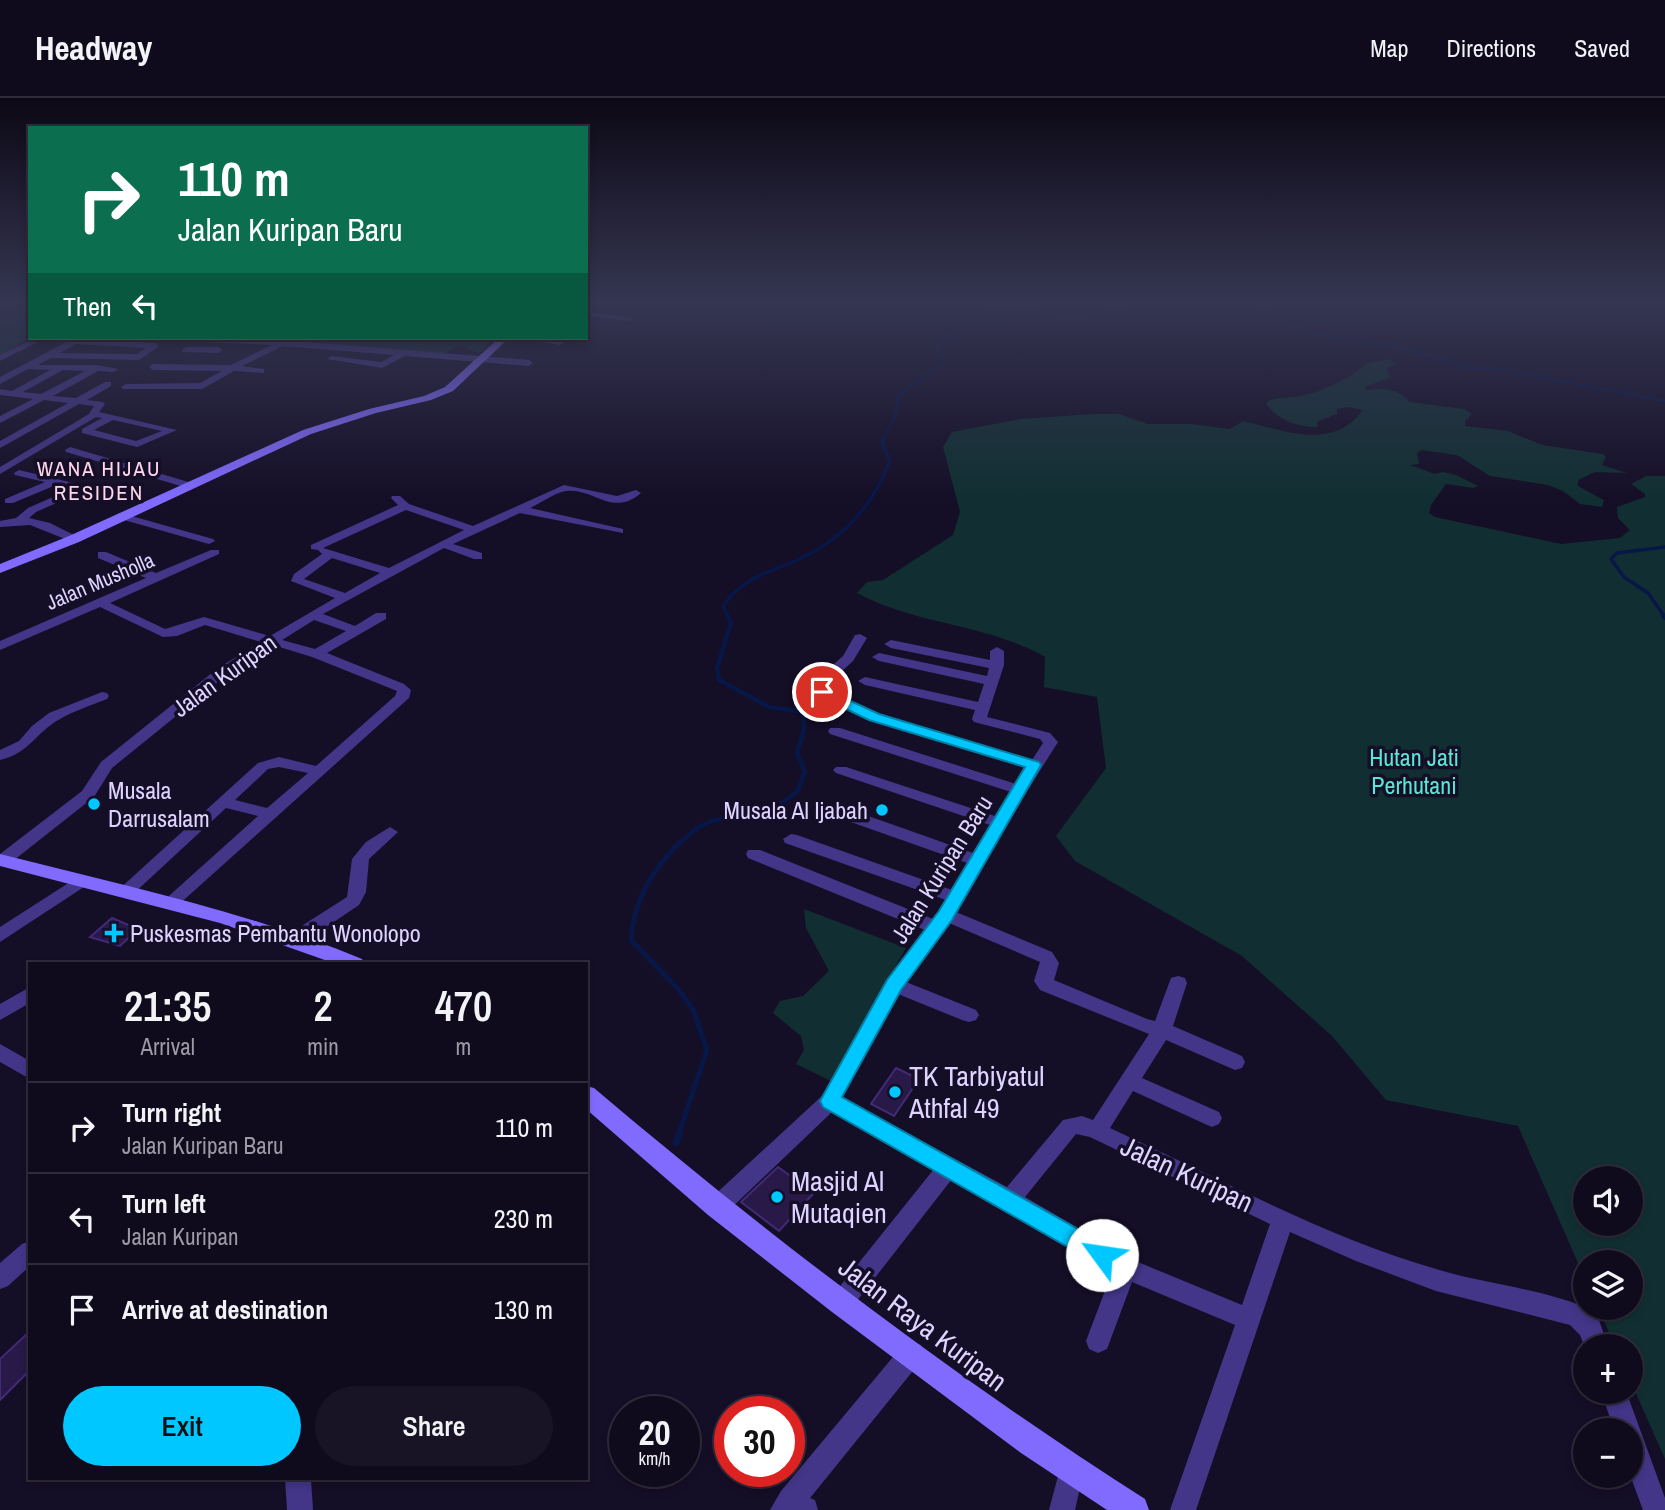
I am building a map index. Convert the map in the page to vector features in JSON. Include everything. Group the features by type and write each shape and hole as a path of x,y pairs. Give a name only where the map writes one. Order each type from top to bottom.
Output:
{"street":[{"path":"0,382 27,366 114,369"},
{"path":"126,387 202,386 236,366"},
{"path":"0,569 74,539 210,475 317,429 438,393 460,382 476,366"},
{"path":"14,393 62,367"},
{"path":"153,367 261,371"},
{"path":"0,420 97,368"},
{"path":"0,445 108,384"},
{"path":"0,392 100,402 93,415 0,471"},
{"path":"93,415 111,417 125,419 172,430 138,444 85,431 111,417"},
{"path":"70,450 188,485"},
{"path":"0,524 82,489 19,473"},
{"path":"4,498 57,481"},
{"name":"Jalan Kuripan","path":"1,860 89,794 106,765 223,671 313,615 443,544 564,488 574,488 616,501 636,493"},
{"path":"4,498 24,516 74,539"},
{"path":"391,573 315,547 400,502 475,530"},
{"path":"519,509 619,531"},
{"name":"Jalan Musholla","path":"0,646 157,578 212,547 121,516"},
{"path":"443,544 478,556"},
{"path":"331,553 298,577 297,581 345,597"},
{"path":"102,555 157,578"},
{"path":"101,603 163,633 172,633 204,621 317,654"},
{"path":"313,615 354,630"},
{"name":"Jalan Kuripan","path":"317,654 380,616"},
{"path":"0,632 16,637"},
{"path":"860,638 848,658 821,683 822,692 874,717 1034,765"},
{"path":"865,681 981,707 997,658 891,644"},
{"name":"Jalan Kuripan","path":"170,903 404,694 399,687 317,654"},
{"path":"879,657 991,681"},
{"path":"0,756 24,744 54,716 102,696"},
{"name":"Jalan Kuripan Baru","path":"717,1207 830,1101 894,985 946,913 1051,740 983,722 978,716 981,707"},
{"path":"835,731 1020,790"},
{"path":"126,891 222,802 270,763 285,763 318,771"},
{"path":"841,770 999,822"},
{"path":"222,802 269,814"},
{"path":"834,810 978,861"},
{"path":"295,939 353,901 359,892 359,862 363,855 390,832"},
{"path":"791,839 1046,957 1050,962 1043,981 1047,985 1235,1062"},
{"path":"754,854 946,913"},
{"path":"1,860 126,891 295,939 350,962"},
{"path":"0,936 81,881"},
{"name":"Jalan Kuripan","path":"1178,983 1162,1030 1097,1131 1283,1219 1364,1254 1436,1280 1577,1315 1590,1328 1592,1334"},
{"path":"894,985 968,1015"},
{"path":"0,1013 28,995"},
{"path":"0,1052 28,1067"},
{"path":"1130,1081 1212,1118"},
{"name":"Jalan Raya Kuripan","path":"588,1097 646,1143 717,1207 841,1303 1031,1443 1134,1510"},
{"path":"830,1101 1010,1200 1125,1268 1249,1319"},
{"path":"1010,1200 1070,1126 1082,1125 1097,1131"},
{"path":"841,1303 948,1167"},
{"name":"Jalan Kuripan","path":"1183,1510 1283,1219"},
{"path":"0,1278 28,1253"},
{"path":"1098,1341 1125,1268"},
{"path":"792,1507 912,1353"},
{"path":"1062,1510 1071,1470"},
{"path":"1643,1474 1656,1510"},
{"path":"298,1480 300,1510"}],"green space":[{"name":"Hutan Jati Perhutani","path":"1364,366 1392,366 1386,369 1391,377 1365,387 1367,390 1390,390 1401,394 1409,402 1464,409 1472,414 1465,421 1465,426 1508,431 1542,445 1603,454 1606,457 1602,465 1627,473 1595,472 1578,480 1578,486 1604,500 1602,507 1580,504 1563,491 1548,485 1490,476 1457,455 1422,450 1417,453 1419,464 1410,465 1435,474 1443,472 1456,475 1478,486 1473,488 1446,484 1431,505 1429,513 1435,517 1561,544 1620,538 1630,530 1618,518 1617,507 1645,497 1645,494 1631,484 1646,476 1665,476 1665,1459 1641,1404 1643,1404 1643,1334 1610,1334 1604,1320 1643,1320 1643,1250 1573,1252 1518,1126 1386,1100 1332,1036 1242,956 1075,861 1056,836 1106,768 1097,697 1044,687 1045,657 1023,646 903,612 857,593 867,582 883,580 953,535 960,512 943,447 952,432 1021,419 1119,414 1148,424 1191,424 1230,429 1243,421 1292,433 1323,434 1351,423 1363,410 1349,407 1337,409 1337,414 1318,421 1317,427 1310,427 1282,418 1266,404 1272,400 1309,394 1346,379"},
{"path":"804,909 906,948 831,1081 796,1064 804,1050 801,1036 773,1013 780,1001 803,996 829,971 806,928"}],"building":[{"name":"Puskesmas Pembantu Wonolopo","path":"112,918 138,929 120,946 90,937"},
{"name":"TK Tarbiyatul Athfal 49","path":"896,1068 919,1079 894,1116 871,1104"},
{"name":"Masjid Al Mutaqien","path":"778,1167 814,1193 779,1231 741,1202"},
{"path":"28,1333 28,1372 0,1400 0,1359"}],"waterway":[{"path":"884,437 896,415 898,396 940,366"},
{"path":"1459,366 1498,369 1665,401"},
{"path":"728,616 723,607 746,583 812,553 827,544 853,521 874,494 890,461 882,443 884,437"},
{"path":"1664,616 1648,593 1624,577 1611,559 1617,553 1665,547"},
{"path":"679,843 697,828 712,821 782,803 798,791 805,771 797,753 804,729 803,712 769,707 719,680 717,668 731,623 727,615"},
{"path":"678,1136 707,1050 693,1009 679,990 631,940 640,899 653,875 679,843"},
{"path":"676,1143 679,1134"}],"place":[{"name":"Musala Darrusalam","path":"94,804"},
{"name":"Musala Al Ijabah","path":"882,810"},
{"name":"Puskesmas Pembantu Wonolopo","path":"114,933"},
{"name":"TK Tarbiyatul Athfal 49","path":"895,1092"},
{"name":"Masjid Al Mutaqien","path":"777,1197"}],"district":[{"name":"WANA HIJAU RESIDEN","path":"99,480"}],"route":[{"path":"822,692 874,717 1034,765 946,915 894,985 830,1101 1010,1200 1102,1255"}]}
